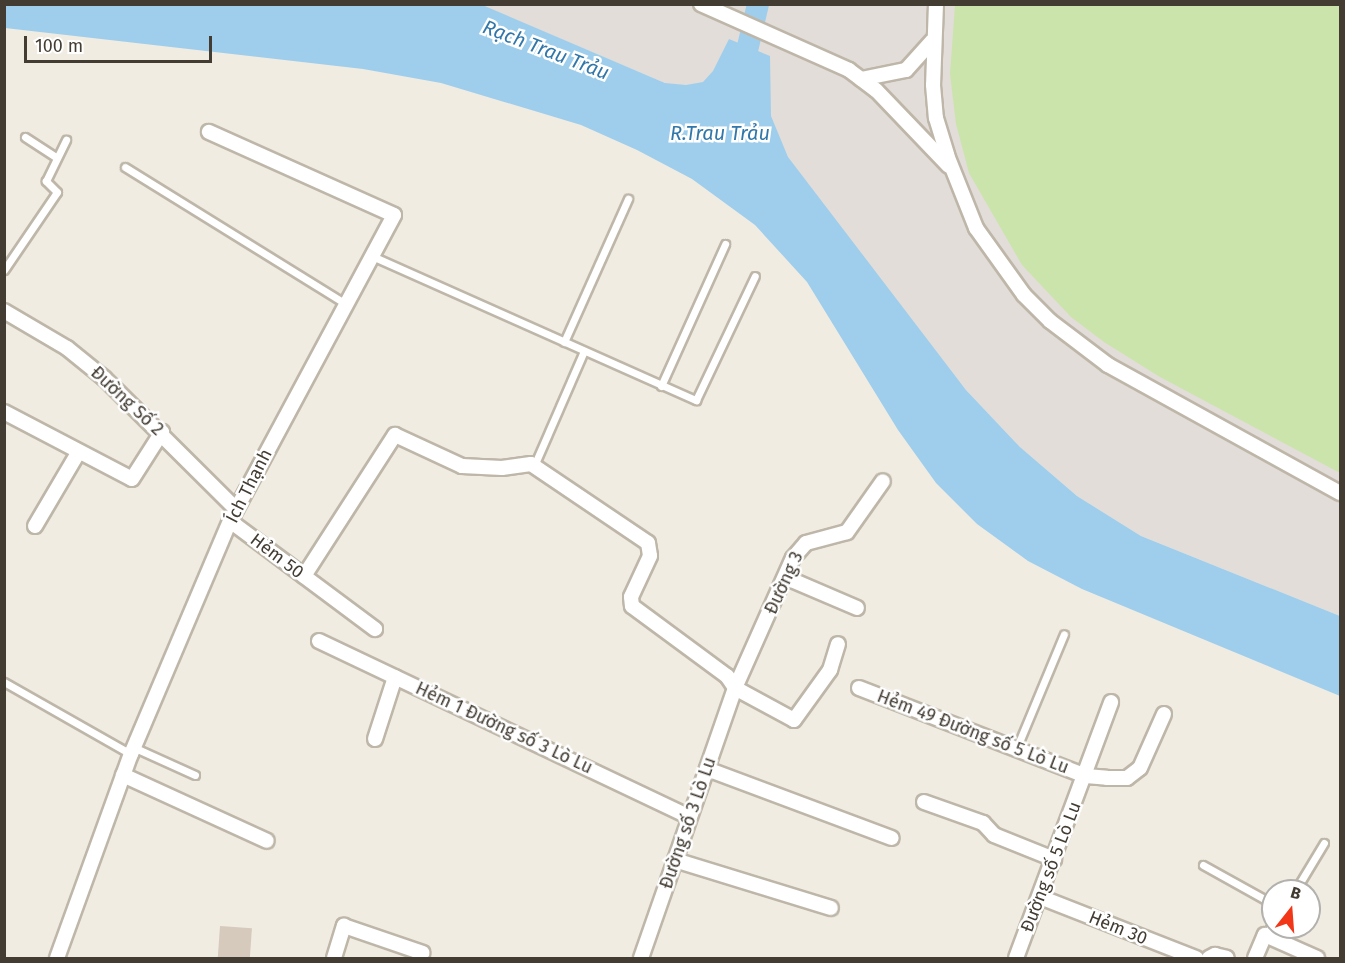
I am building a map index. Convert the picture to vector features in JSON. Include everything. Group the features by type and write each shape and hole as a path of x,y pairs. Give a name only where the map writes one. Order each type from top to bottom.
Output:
{"street":[{"path":"701,4 782,39 861,79 876,90 951,167"},
{"path":"936,4 933,41 936,118 951,167 976,228 1024,295 1050,321 1108,364 1341,494"},
{"path":"861,79 906,70 933,41"},
{"name":"Ích Thạnh","path":"57,958 132,751 233,515 394,215 209,132"},
{"name":"Đường Số 2","path":"4,311 68,348 162,432 233,515"},
{"path":"4,412 78,453 132,479 162,432"},
{"path":"304,576 395,435 462,466 534,466 648,543 650,556 631,597 632,606 727,676 735,688 794,720 830,670 838,644"},
{"path":"35,526 78,453"},
{"name":"Đường 3","path":"735,688 801,545 847,532 883,481"},
{"name":"Hẻm 50","path":"233,515 323,592 375,628"},
{"path":"787,578 857,608"},
{"name":"Hẻm 1 Đường số 3 Lò Lu","path":"319,641 688,816"},
{"path":"375,739 395,677"},
{"name":"Đường số 3 Lò Lu","path":"641,958 688,816 735,688"},
{"name":"Hẻm 49 Đường số 5 Lò Lu","path":"859,688 1017,747 1086,776 1123,778 1133,774 1142,764 1164,714"},
{"name":"Đường số 5 Lò Lu","path":"1016,958 1086,776 1111,702"},
{"path":"707,769 892,838"},
{"path":"123,775 267,841"},
{"path":"924,802 983,823 994,835 1054,859"},
{"path":"675,860 831,908"},
{"name":"Hẻm 30","path":"1040,897 1196,958"},
{"path":"334,958 344,926 423,953"},
{"path":"1255,958 1264,939"},
{"path":"1286,939 1317,958"},
{"path":"1209,958 1215,955 1227,958"}],"lane":[{"path":"25,137 57,158"},
{"path":"4,270 57,192 46,180 66,140"},
{"path":"125,168 346,303"},
{"path":"564,342 628,200"},
{"path":"661,386 725,244"},
{"path":"372,256 690,400 698,399 755,276"},
{"path":"534,466 584,351"},
{"path":"1017,747 1064,634"},
{"path":"4,682 132,751 195,775"},
{"path":"1302,879 1324,843"},
{"path":"1203,866 1261,897"}],"shaded area":[{"path":"480,5 1340,5 1340,616 1141,536 1077,496 1020,447 966,390 800,177 665,83"}],"green space":[{"path":"955,5 1340,5 1340,473 1160,377 1104,342 1071,317 1022,265 969,173 956,124 950,74"}],"water":[{"name":"R.Trau Trảu","path":"480,4 665,83 686,85 703,82 713,71 729,39 770,56 771,116 788,157 966,390 1020,447 1077,496 1141,536 1340,616 1340,696 1082,589 1028,561 977,524 936,483 898,430 807,282 755,225 692,179 637,150 581,125 441,83 363,69 5,28 5,5"}],"building":[{"path":"220,926 252,928 250,958 218,958"}],"waterway":[{"path":"741,76 758,4"}],"water label":[{"name":"Rạch Trau Trảu","path":"546,50"}]}
